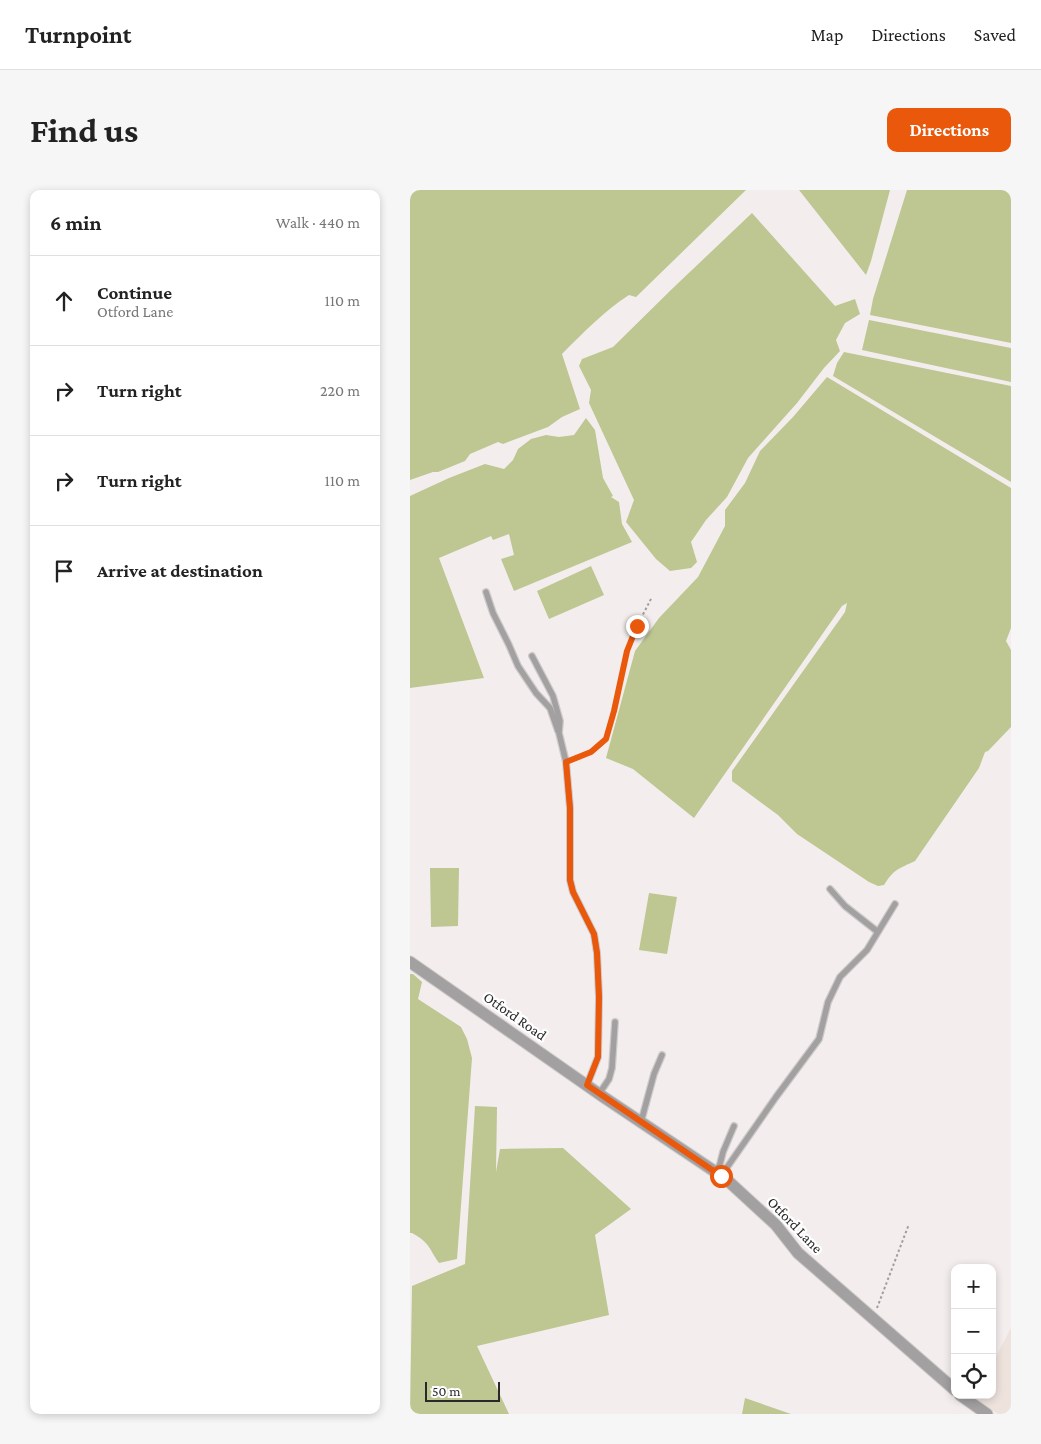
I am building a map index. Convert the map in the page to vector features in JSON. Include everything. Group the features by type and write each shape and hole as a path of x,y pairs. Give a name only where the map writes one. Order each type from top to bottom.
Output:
{"street":[{"name":"Otford Road","path":"410,962 601,1095"},
{"name":"Otford Lane","path":"601,1095 719,1174 776,1226 798,1253 951,1386"},
{"path":"966,1399 987,1414"}],"lane":[{"path":"486,592 493,613 518,666 536,693 550,708 559,733 566,762 570,808 570,880 573,892 594,934 597,953 599,997 598,1057 587,1085"},
{"path":"532,656 554,696 560,721 559,733"},
{"path":"830,889 845,906 878,932"},
{"path":"719,1174 819,1039 828,1002 840,977 867,950 895,904"},
{"path":"601,1095 612,1068 615,1022"},
{"path":"641,1122 654,1074 662,1055"},
{"path":"719,1174 725,1146 734,1126"}],"path":[{"path":"566,762 591,752 606,739 627,651 652,597"},
{"path":"873,1318 909,1224"}],"shaded area":[{"path":"1011,1328 1011,1414 998,1414 976,1399 996,1399 996,1356"}],"green space":[{"path":"410,190 746,190 636,297 629,295 611,308 562,354 580,409 562,417 548,427 503,444 498,442 470,454 465,461 438,472 410,480"},
{"path":"799,190 890,190 866,275"},
{"path":"907,190 1011,190 1011,343 870,315 873,299"},
{"path":"752,213 835,306 855,299 860,314 845,323 836,340 840,351 748,458 727,497 706,520 691,542 697,562 691,568 670,571 656,559 626,522 634,500 589,403 591,390 579,366 582,359 613,347"},
{"path":"869,320 1011,348 1011,382 862,350"},
{"path":"844,352 1011,386 1011,482 833,376 837,363"},
{"path":"827,377 1011,488 1011,628 1006,641 1011,650 1011,727 985,752 979,768 915,861 897,870 884,885 878,886 797,834 778,815 732,781 732,771 845,612 847,603 842,606 694,818 633,769 606,758 635,651 659,618 698,577 725,526 725,510 745,483 760,451 793,417"},
{"path":"586,418 595,430 603,478 613,496 611,497 619,502 622,524 632,542 514,591 501,559 514,555 509,534 493,540 491,536 439,558 484,678 410,688 410,496 485,464 504,469 513,460 518,449 531,439 546,435 559,437 574,435"},
{"path":"591,566 604,595 549,619 537,591"},
{"path":"430,868 459,868 458,926 431,927"},
{"path":"649,893 677,897 667,954 639,950"},
{"path":"410,974 413,974 422,982 418,999 461,1027 467,1039 472,1058 457,1259 439,1263 426,1243 410,1233"},
{"path":"475,1106 497,1107 496,1172 500,1149 563,1148 631,1209 595,1235 609,1315 477,1346 509,1414 410,1414 412,1286 465,1264"},
{"path":"745,1398 791,1414 742,1414"}],"route":[{"path":"637,626 627,651 606,739 591,752 566,762 570,808 570,880 573,892 594,934 597,953 599,997 598,1057 587,1085 721,1176"}]}
